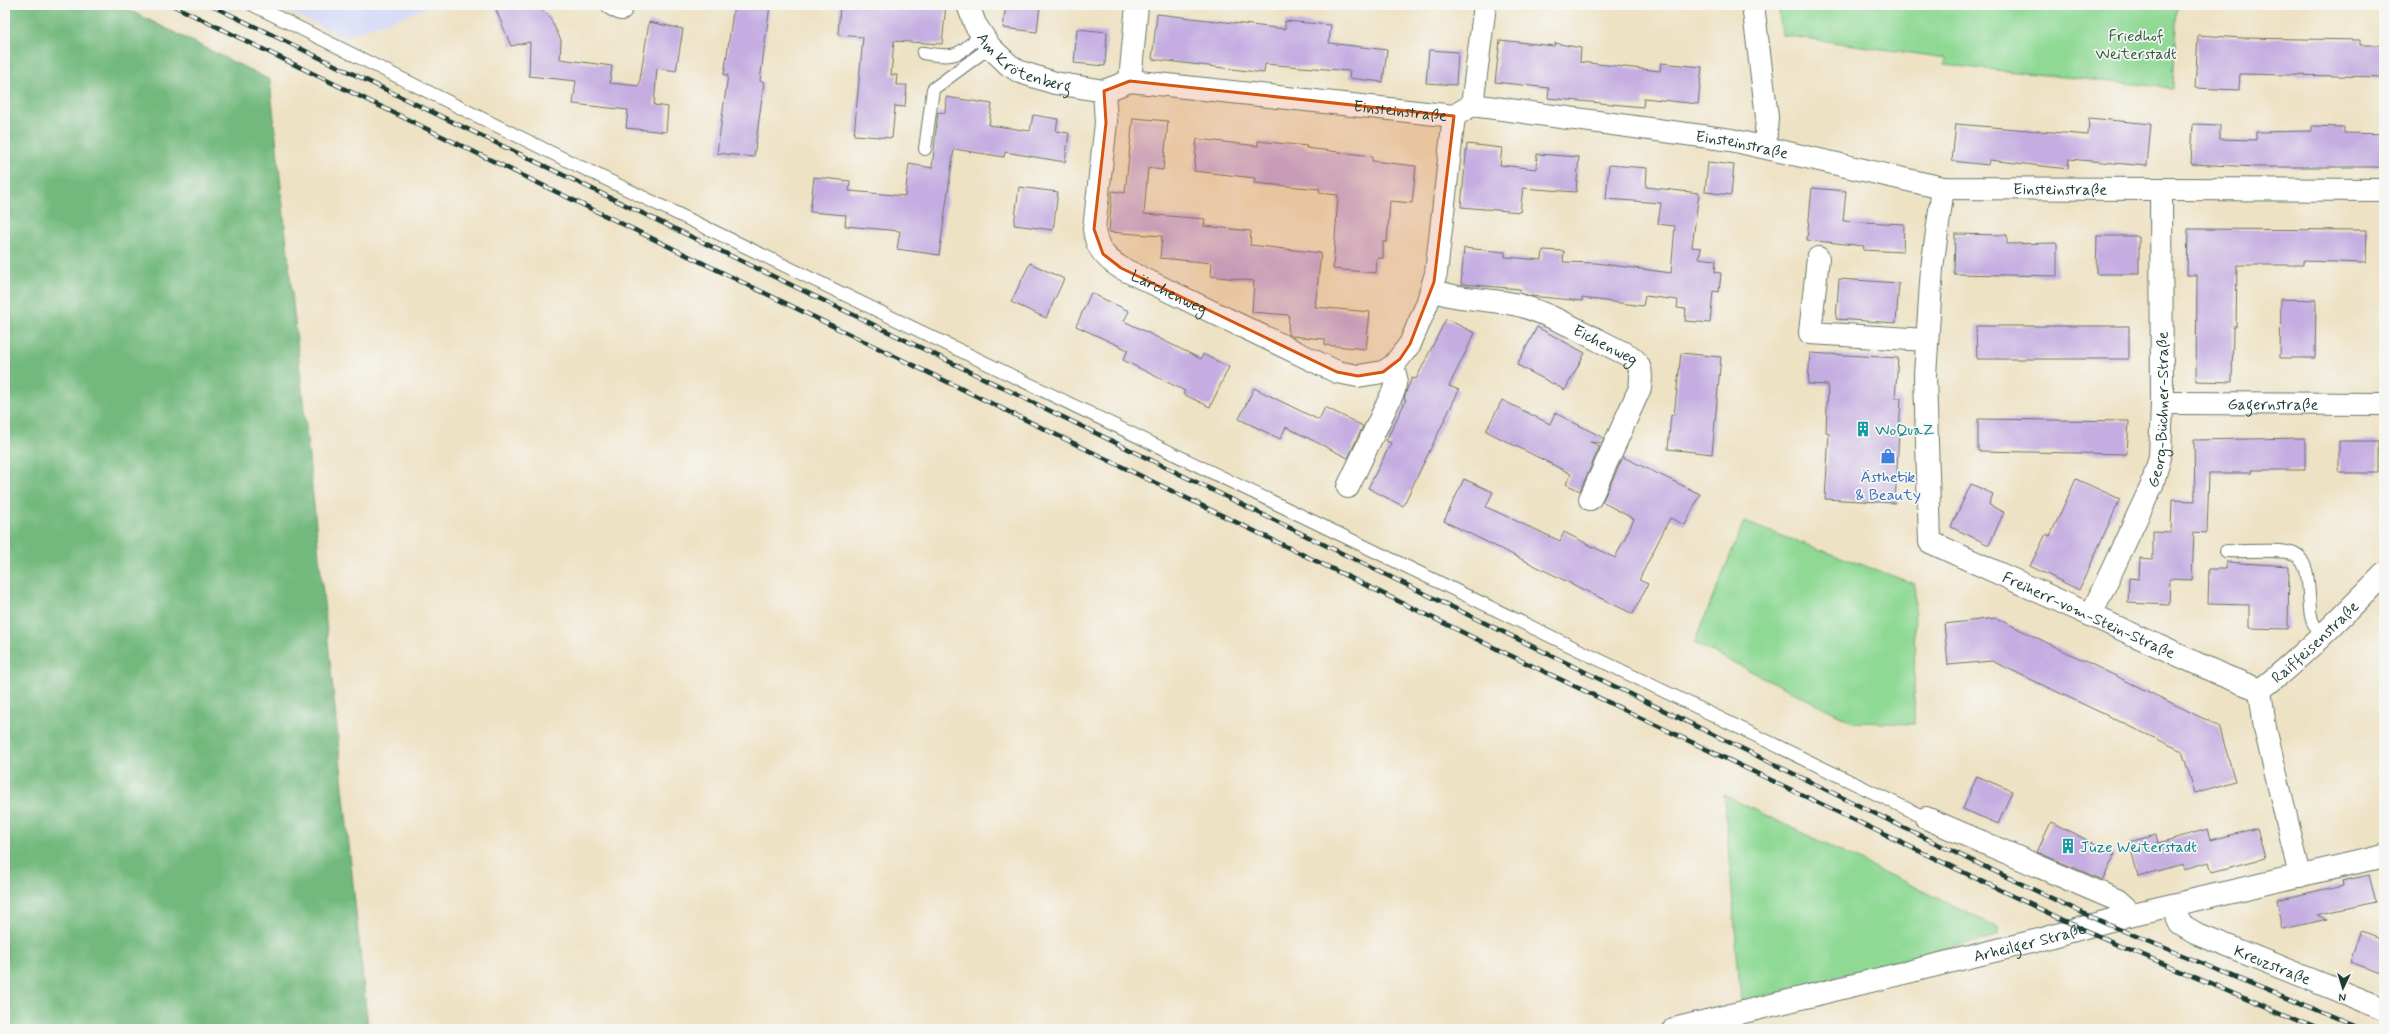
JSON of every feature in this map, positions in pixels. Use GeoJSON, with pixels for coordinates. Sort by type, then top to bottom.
{"type":"FeatureCollection","features":[{"type":"Feature","properties":{"kind":"street","name":"Am Krötenberg"},"geometry":{"type":"LineString","coordinates":[[968,5],[986,41],[1009,65],[1020,72],[1055,83],[1104,91]]}},
{"type":"Feature","properties":{"kind":"street"},"geometry":{"type":"LineString","coordinates":[[1130,81],[1137,5]]}},
{"type":"Feature","properties":{"kind":"street"},"geometry":{"type":"LineString","coordinates":[[1472,105],[1485,5]]}},
{"type":"Feature","properties":{"kind":"street"},"geometry":{"type":"LineString","coordinates":[[1753,5],[1767,117],[1765,146]]}},
{"type":"Feature","properties":{"kind":"street","name":"Einsteinstraße"},"geometry":{"type":"LineString","coordinates":[[1104,91],[1130,81],[1454,116],[1472,105],[1712,136],[1765,146],[1943,188],[2384,190]]}},
{"type":"Feature","properties":{"kind":"street","name":"Lärchenweg"},"geometry":{"type":"LineString","coordinates":[[1104,91],[1106,123],[1094,230],[1098,247],[1110,261],[1337,372],[1349,375],[1375,375],[1393,366],[1410,344],[1432,290],[1438,262],[1454,116]]}},
{"type":"Feature","properties":{"kind":"street","name":"Freiherr-vom-Stein-Straße"},"geometry":{"type":"LineString","coordinates":[[1943,188],[1934,254],[1925,375],[1930,542],[2260,690]]}},
{"type":"Feature","properties":{"kind":"street","name":"Georg-Büchner-Straße"},"geometry":{"type":"LineString","coordinates":[[2091,615],[2155,476],[2160,457],[2162,403],[2162,190]]}},
{"type":"Feature","properties":{"kind":"street"},"geometry":{"type":"LineString","coordinates":[[1818,258],[1810,333],[1927,340]]}},
{"type":"Feature","properties":{"kind":"street","name":"Eichenweg"},"geometry":{"type":"LineString","coordinates":[[1432,290],[1453,296],[1506,303],[1533,310],[1630,356],[1638,364],[1641,371],[1640,388],[1590,499]]}},
{"type":"Feature","properties":{"kind":"street"},"geometry":{"type":"LineString","coordinates":[[1348,487],[1394,390],[1396,378],[1393,366]]}},
{"type":"Feature","properties":{"kind":"street","name":"Gagernstraße"},"geometry":{"type":"LineString","coordinates":[[2162,403],[2384,404]]}},
{"type":"Feature","properties":{"kind":"street","name":"Raiffeisenstraße"},"geometry":{"type":"LineString","coordinates":[[2260,690],[2284,672],[2384,574]]}},
{"type":"Feature","properties":{"kind":"street"},"geometry":{"type":"LineString","coordinates":[[2260,690],[2265,728],[2300,876]]}},
{"type":"Feature","properties":{"kind":"street"},"geometry":{"type":"LineString","coordinates":[[1926,818],[2117,900],[2125,907],[2128,915]]}},
{"type":"Feature","properties":{"kind":"street","name":"Arheilger Straße"},"geometry":{"type":"LineString","coordinates":[[1674,1029],[2039,940],[2128,915],[2172,907],[2384,856]]}},
{"type":"Feature","properties":{"kind":"street","name":"Kreuzstraße"},"geometry":{"type":"LineString","coordinates":[[2172,907],[2180,924],[2195,933],[2384,1009]]}},
{"type":"Feature","properties":{"kind":"lane"},"geometry":{"type":"LineString","coordinates":[[252,5],[556,155],[1926,818]]}},
{"type":"Feature","properties":{"kind":"lane"},"geometry":{"type":"LineString","coordinates":[[923,53],[952,57],[963,50],[986,41]]}},
{"type":"Feature","properties":{"kind":"lane"},"geometry":{"type":"LineString","coordinates":[[925,149],[933,89],[986,41]]}},
{"type":"Feature","properties":{"kind":"lane"},"geometry":{"type":"LineString","coordinates":[[2226,551],[2284,552],[2294,553],[2300,558],[2307,570],[2311,618],[2323,635]]}},
{"type":"Feature","properties":{"kind":"highlighted area"},"geometry":{"type":"Polygon","coordinates":[[[1130,81],[1454,116],[1434,282],[1410,344],[1400,359],[1383,372],[1358,376],[1337,372],[1121,268],[1103,254],[1094,229],[1106,123],[1104,91],[1130,81]]]}},
{"type":"Feature","properties":{"kind":"shaded area"},"geometry":{"type":"Polygon","coordinates":[[[275,5],[435,5],[344,37],[275,5]]]}},
{"type":"Feature","properties":{"kind":"green space"},"geometry":{"type":"Polygon","coordinates":[[[5,5],[119,5],[270,80],[368,1029],[5,1029],[5,5]]]}},
{"type":"Feature","properties":{"kind":"green space","name":"Friedhof Weiterstadt"},"geometry":{"type":"Polygon","coordinates":[[[1778,5],[2177,5],[2173,88],[1945,65],[1946,58],[1782,35],[1778,5]]]}},
{"type":"Feature","properties":{"kind":"green space"},"geometry":{"type":"Polygon","coordinates":[[[1744,522],[1915,584],[1914,724],[1853,722],[1694,643],[1744,522]]]}},
{"type":"Feature","properties":{"kind":"green space"},"geometry":{"type":"Polygon","coordinates":[[[1724,795],[1999,928],[1997,936],[1741,1002],[1724,795]]]}},
{"type":"Feature","properties":{"kind":"building"},"geometry":{"type":"Polygon","coordinates":[[[494,5],[539,6],[549,16],[561,40],[560,59],[612,66],[610,83],[639,86],[649,22],[683,29],[676,71],[657,68],[654,105],[668,107],[666,132],[626,128],[628,110],[573,104],[576,81],[529,76],[530,42],[511,46],[494,5]]]}},
{"type":"Feature","properties":{"kind":"building"},"geometry":{"type":"Polygon","coordinates":[[[734,5],[770,5],[760,81],[764,82],[754,157],[717,153],[728,75],[724,75],[734,5]]]}},
{"type":"Feature","properties":{"kind":"building"},"geometry":{"type":"Polygon","coordinates":[[[840,5],[946,5],[942,44],[894,41],[891,75],[897,75],[896,85],[907,85],[905,107],[895,106],[892,138],[854,135],[863,37],[838,35],[840,5]]]}},
{"type":"Feature","properties":{"kind":"building"},"geometry":{"type":"Polygon","coordinates":[[[1006,5],[1040,5],[1037,32],[1003,28],[1006,5]]]}},
{"type":"Feature","properties":{"kind":"building"},"geometry":{"type":"Polygon","coordinates":[[[1157,14],[1285,29],[1285,21],[1331,25],[1329,43],[1387,50],[1383,82],[1349,78],[1350,71],[1265,64],[1264,73],[1152,59],[1157,14]]]}},
{"type":"Feature","properties":{"kind":"building"},"geometry":{"type":"Polygon","coordinates":[[[1077,29],[1107,32],[1105,66],[1074,63],[1077,29]]]}},
{"type":"Feature","properties":{"kind":"building"},"geometry":{"type":"Polygon","coordinates":[[[2198,35],[2242,38],[2360,40],[2360,45],[2384,45],[2384,77],[2240,74],[2239,90],[2195,88],[2198,35]]]}},
{"type":"Feature","properties":{"kind":"building"},"geometry":{"type":"Polygon","coordinates":[[[1500,40],[1554,46],[1555,43],[1581,48],[1580,62],[1660,71],[1661,63],[1702,67],[1698,104],[1644,98],[1643,107],[1548,98],[1549,88],[1495,82],[1500,40]]]}},
{"type":"Feature","properties":{"kind":"building"},"geometry":{"type":"Polygon","coordinates":[[[1429,50],[1458,52],[1456,85],[1426,83],[1429,50]]]}},
{"type":"Feature","properties":{"kind":"building"},"geometry":{"type":"Polygon","coordinates":[[[946,97],[992,104],[989,125],[1030,131],[1033,115],[1058,119],[1056,131],[1069,133],[1065,162],[1005,152],[1004,157],[954,149],[939,255],[897,249],[900,231],[845,226],[846,215],[810,212],[814,177],[850,181],[849,191],[905,196],[909,164],[932,168],[938,112],[945,113],[946,97]]]}},
{"type":"Feature","properties":{"kind":"building"},"geometry":{"type":"Polygon","coordinates":[[[1133,118],[1168,121],[1163,170],[1148,168],[1144,214],[1205,219],[1204,226],[1251,231],[1250,245],[1321,253],[1315,307],[1370,312],[1366,349],[1325,345],[1325,339],[1291,336],[1288,334],[1289,315],[1252,312],[1254,281],[1211,276],[1212,263],[1160,258],[1162,236],[1109,232],[1112,191],[1125,193],[1133,118]]]}},
{"type":"Feature","properties":{"kind":"building"},"geometry":{"type":"Polygon","coordinates":[[[2089,118],[2151,124],[2147,166],[2069,159],[2068,169],[1989,160],[1988,165],[1952,161],[1956,124],[2088,135],[2089,118]]]}},
{"type":"Feature","properties":{"kind":"building"},"geometry":{"type":"Polygon","coordinates":[[[2193,124],[2220,125],[2220,139],[2256,140],[2256,132],[2312,131],[2312,126],[2344,127],[2344,133],[2384,134],[2384,167],[2258,167],[2191,164],[2193,124]]]}},
{"type":"Feature","properties":{"kind":"building"},"geometry":{"type":"Polygon","coordinates":[[[1197,139],[1258,146],[1258,141],[1307,146],[1306,148],[1372,156],[1372,161],[1416,166],[1412,203],[1390,201],[1387,242],[1383,242],[1383,258],[1377,258],[1376,273],[1333,269],[1338,195],[1319,193],[1320,189],[1254,183],[1255,178],[1194,171],[1197,139]]]}},
{"type":"Feature","properties":{"kind":"building"},"geometry":{"type":"Polygon","coordinates":[[[1467,144],[1502,148],[1500,165],[1536,169],[1537,154],[1579,157],[1576,192],[1523,188],[1520,212],[1461,207],[1467,144]]]}},
{"type":"Feature","properties":{"kind":"building"},"geometry":{"type":"Polygon","coordinates":[[[1708,162],[1734,165],[1731,195],[1705,192],[1708,162]]]}},
{"type":"Feature","properties":{"kind":"building"},"geometry":{"type":"Polygon","coordinates":[[[1609,165],[1647,168],[1646,187],[1699,193],[1692,247],[1701,248],[1699,258],[1716,260],[1715,272],[1721,273],[1719,292],[1713,291],[1710,323],[1685,321],[1686,309],[1677,308],[1678,300],[1645,296],[1643,306],[1582,298],[1582,301],[1530,296],[1520,293],[1520,289],[1461,284],[1464,248],[1505,252],[1505,257],[1542,260],[1543,250],[1564,251],[1563,262],[1596,263],[1671,273],[1675,226],[1658,224],[1661,203],[1606,199],[1609,165]]]}},
{"type":"Feature","properties":{"kind":"building"},"geometry":{"type":"Polygon","coordinates":[[[1019,187],[1058,192],[1053,230],[1014,225],[1019,187]]]}},
{"type":"Feature","properties":{"kind":"building"},"geometry":{"type":"Polygon","coordinates":[[[1812,188],[1846,191],[1843,221],[1904,224],[1903,252],[1863,250],[1864,246],[1807,240],[1812,188]]]}},
{"type":"Feature","properties":{"kind":"building"},"geometry":{"type":"Polygon","coordinates":[[[2188,229],[2367,230],[2366,263],[2303,261],[2303,265],[2237,265],[2236,327],[2233,327],[2232,382],[2196,381],[2197,275],[2187,275],[2188,229]]]}},
{"type":"Feature","properties":{"kind":"building"},"geometry":{"type":"Polygon","coordinates":[[[1955,234],[2007,235],[2007,244],[2057,243],[2057,276],[1954,274],[1955,234]]]}},
{"type":"Feature","properties":{"kind":"building"},"geometry":{"type":"Polygon","coordinates":[[[2097,236],[2139,236],[2139,274],[2096,274],[2097,236]]]}},
{"type":"Feature","properties":{"kind":"building"},"geometry":{"type":"Polygon","coordinates":[[[1030,263],[1064,279],[1046,318],[1011,302],[1030,263]]]}},
{"type":"Feature","properties":{"kind":"building"},"geometry":{"type":"Polygon","coordinates":[[[1839,279],[1899,283],[1896,323],[1836,319],[1839,279]]]}},
{"type":"Feature","properties":{"kind":"building"},"geometry":{"type":"Polygon","coordinates":[[[1091,293],[1129,311],[1124,321],[1201,359],[1203,354],[1229,367],[1210,407],[1183,394],[1185,391],[1123,360],[1128,350],[1076,326],[1091,293]]]}},
{"type":"Feature","properties":{"kind":"building"},"geometry":{"type":"Polygon","coordinates":[[[2281,299],[2316,300],[2315,358],[2280,358],[2281,299]]]}},
{"type":"Feature","properties":{"kind":"building"},"geometry":{"type":"Polygon","coordinates":[[[1446,319],[1475,333],[1449,386],[1459,390],[1403,506],[1368,488],[1391,443],[1386,441],[1406,400],[1404,399],[1412,378],[1416,379],[1446,319]]]}},
{"type":"Feature","properties":{"kind":"building"},"geometry":{"type":"Polygon","coordinates":[[[1976,326],[2129,326],[2129,359],[1977,359],[1976,326]]]}},
{"type":"Feature","properties":{"kind":"building"},"geometry":{"type":"Polygon","coordinates":[[[1537,327],[1585,353],[1565,390],[1517,365],[1537,327]]]}},
{"type":"Feature","properties":{"kind":"building"},"geometry":{"type":"Polygon","coordinates":[[[1681,353],[1721,357],[1712,454],[1668,449],[1671,415],[1674,415],[1681,353]]]}},
{"type":"Feature","properties":{"kind":"building","name":"WoQuaZ"},"geometry":{"type":"Polygon","coordinates":[[[1810,353],[1898,358],[1895,398],[1901,398],[1895,503],[1825,499],[1829,433],[1826,432],[1828,385],[1808,384],[1810,353]]]}},
{"type":"Feature","properties":{"kind":"building"},"geometry":{"type":"Polygon","coordinates":[[[1254,388],[1319,420],[1325,407],[1363,426],[1348,458],[1286,427],[1280,439],[1239,419],[1254,388]]]}},
{"type":"Feature","properties":{"kind":"building"},"geometry":{"type":"Polygon","coordinates":[[[1502,400],[1550,424],[1555,413],[1604,438],[1602,443],[1590,442],[1600,446],[1580,491],[1566,484],[1571,474],[1486,431],[1502,400]]]}},
{"type":"Feature","properties":{"kind":"building"},"geometry":{"type":"Polygon","coordinates":[[[1978,419],[2129,421],[2127,454],[1978,451],[1978,419]]]}},
{"type":"Feature","properties":{"kind":"building"},"geometry":{"type":"Polygon","coordinates":[[[2305,438],[2305,470],[2251,470],[2251,473],[2209,473],[2207,533],[2194,532],[2192,580],[2170,579],[2169,605],[2128,603],[2129,578],[2139,579],[2140,558],[2153,559],[2153,531],[2171,532],[2172,500],[2195,501],[2194,440],[2305,438]]]}},
{"type":"Feature","properties":{"kind":"building"},"geometry":{"type":"Polygon","coordinates":[[[2339,441],[2378,441],[2378,473],[2339,473],[2339,441]]]}},
{"type":"Feature","properties":{"kind":"building"},"geometry":{"type":"Polygon","coordinates":[[[1623,457],[1700,494],[1685,525],[1670,518],[1639,580],[1648,584],[1633,614],[1444,521],[1464,479],[1493,492],[1486,507],[1560,541],[1564,532],[1615,558],[1634,519],[1602,502],[1623,457]]]}},
{"type":"Feature","properties":{"kind":"building"},"geometry":{"type":"Polygon","coordinates":[[[2076,479],[2120,499],[2079,590],[2030,566],[2046,534],[2050,536],[2076,479]]]}},
{"type":"Feature","properties":{"kind":"building"},"geometry":{"type":"Polygon","coordinates":[[[1971,484],[1993,494],[1989,505],[2004,512],[1989,545],[1951,527],[1971,484]]]}},
{"type":"Feature","properties":{"kind":"building"},"geometry":{"type":"Polygon","coordinates":[[[2226,562],[2289,566],[2288,629],[2249,628],[2249,605],[2208,604],[2209,569],[2226,569],[2226,562]]]}},
{"type":"Feature","properties":{"kind":"building"},"geometry":{"type":"Polygon","coordinates":[[[1996,618],[2219,726],[2235,781],[2195,793],[2182,751],[1992,661],[1948,665],[1944,624],[1996,618]]]}},
{"type":"Feature","properties":{"kind":"building"},"geometry":{"type":"Polygon","coordinates":[[[1977,776],[2012,791],[1998,824],[1963,809],[1977,776]]]}},
{"type":"Feature","properties":{"kind":"building","name":"Juze Weiterstadt"},"geometry":{"type":"Polygon","coordinates":[[[2051,822],[2115,854],[2103,880],[2037,852],[2051,822]]]}},
{"type":"Feature","properties":{"kind":"building"},"geometry":{"type":"Polygon","coordinates":[[[2257,828],[2265,858],[2212,872],[2209,862],[2184,869],[2183,864],[2138,876],[2129,842],[2156,835],[2158,843],[2208,829],[2211,840],[2257,828]]]}},
{"type":"Feature","properties":{"kind":"building"},"geometry":{"type":"Polygon","coordinates":[[[2369,875],[2376,902],[2316,915],[2328,919],[2283,929],[2277,900],[2343,885],[2342,881],[2369,875]]]}},
{"type":"Feature","properties":{"kind":"building"},"geometry":{"type":"Polygon","coordinates":[[[2361,931],[2384,940],[2384,974],[2350,962],[2361,931]]]}},
{"type":"Feature","properties":{"kind":"railway"},"geometry":{"type":"LineString","coordinates":[[172,5],[1499,650],[2080,928],[2316,1029]]}},
{"type":"Feature","properties":{"kind":"railway"},"geometry":{"type":"LineString","coordinates":[[210,5],[862,319],[1956,853],[2102,922],[2361,1029]]}},
{"type":"Feature","properties":{"kind":"place","name":"WoQuaZ"},"geometry":{"type":"Point","coordinates":[1863,429]}},
{"type":"Feature","properties":{"kind":"place","name":"Ästhetik & Beauty"},"geometry":{"type":"Point","coordinates":[1888,456]}},
{"type":"Feature","properties":{"kind":"place","name":"Juze Weiterstadt"},"geometry":{"type":"Point","coordinates":[2068,846]}}]}
